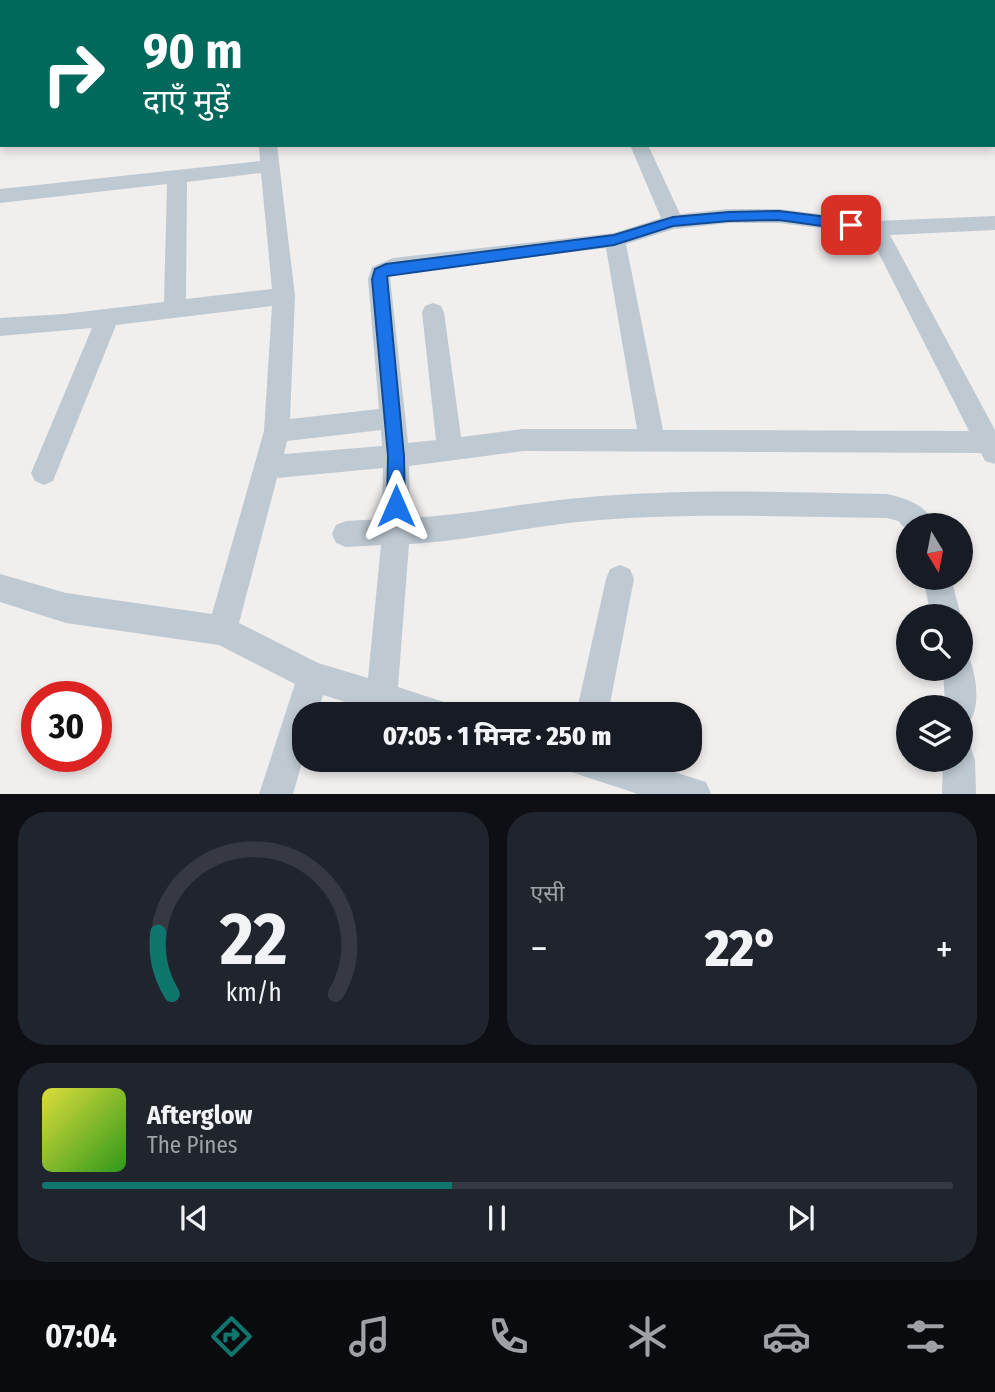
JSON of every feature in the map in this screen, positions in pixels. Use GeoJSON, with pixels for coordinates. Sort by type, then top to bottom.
{"type":"FeatureCollection","features":[{"type":"Feature","properties":{"kind":"street"},"geometry":{"type":"LineString","coordinates":[[640,147],[673,222]]}},
{"type":"Feature","properties":{"kind":"street"},"geometry":{"type":"LineString","coordinates":[[0,197],[177,177],[268,156],[284,296],[276,432],[222,630]]}},
{"type":"Feature","properties":{"kind":"street"},"geometry":{"type":"LineString","coordinates":[[175,309],[177,177]]}},
{"type":"Feature","properties":{"kind":"street"},"geometry":{"type":"LineString","coordinates":[[382,697],[396,532],[396,456],[380,273],[393,266],[614,240],[673,222],[729,216],[779,216],[876,228],[995,223]]}},
{"type":"Feature","properties":{"kind":"street"},"geometry":{"type":"LineString","coordinates":[[268,467],[396,456],[523,440],[992,448],[876,228]]}},
{"type":"Feature","properties":{"kind":"street"},"geometry":{"type":"LineString","coordinates":[[614,240],[652,441]]}},
{"type":"Feature","properties":{"kind":"street"},"geometry":{"type":"LineString","coordinates":[[0,327],[284,296]]}},
{"type":"Feature","properties":{"kind":"street"},"geometry":{"type":"LineString","coordinates":[[433,312],[450,448]]}},
{"type":"Feature","properties":{"kind":"street"},"geometry":{"type":"LineString","coordinates":[[44,473],[108,317]]}},
{"type":"Feature","properties":{"kind":"street"},"geometry":{"type":"LineString","coordinates":[[276,432],[393,418]]}},
{"type":"Feature","properties":{"kind":"street"},"geometry":{"type":"LineString","coordinates":[[346,534],[446,529],[578,510],[731,504],[887,506],[908,513]]}},
{"type":"Feature","properties":{"kind":"street"},"geometry":{"type":"LineString","coordinates":[[594,702],[620,579]]}},
{"type":"Feature","properties":{"kind":"street"},"geometry":{"type":"LineString","coordinates":[[0,588],[66,608],[222,630],[313,677],[398,702]]}},
{"type":"Feature","properties":{"kind":"street"},"geometry":{"type":"LineString","coordinates":[[276,793],[313,677]]}},
{"type":"Feature","properties":{"kind":"street"},"geometry":{"type":"LineString","coordinates":[[959,772],[959,793]]}},
{"type":"Feature","properties":{"kind":"street"},"geometry":{"type":"LineString","coordinates":[[604,774],[694,793]]}},
{"type":"Feature","properties":{"kind":"route"},"geometry":{"type":"LineString","coordinates":[[396,506],[396,456],[379,279],[380,273],[386,269],[614,240],[673,222],[729,216],[779,216],[851,225]]}}]}
